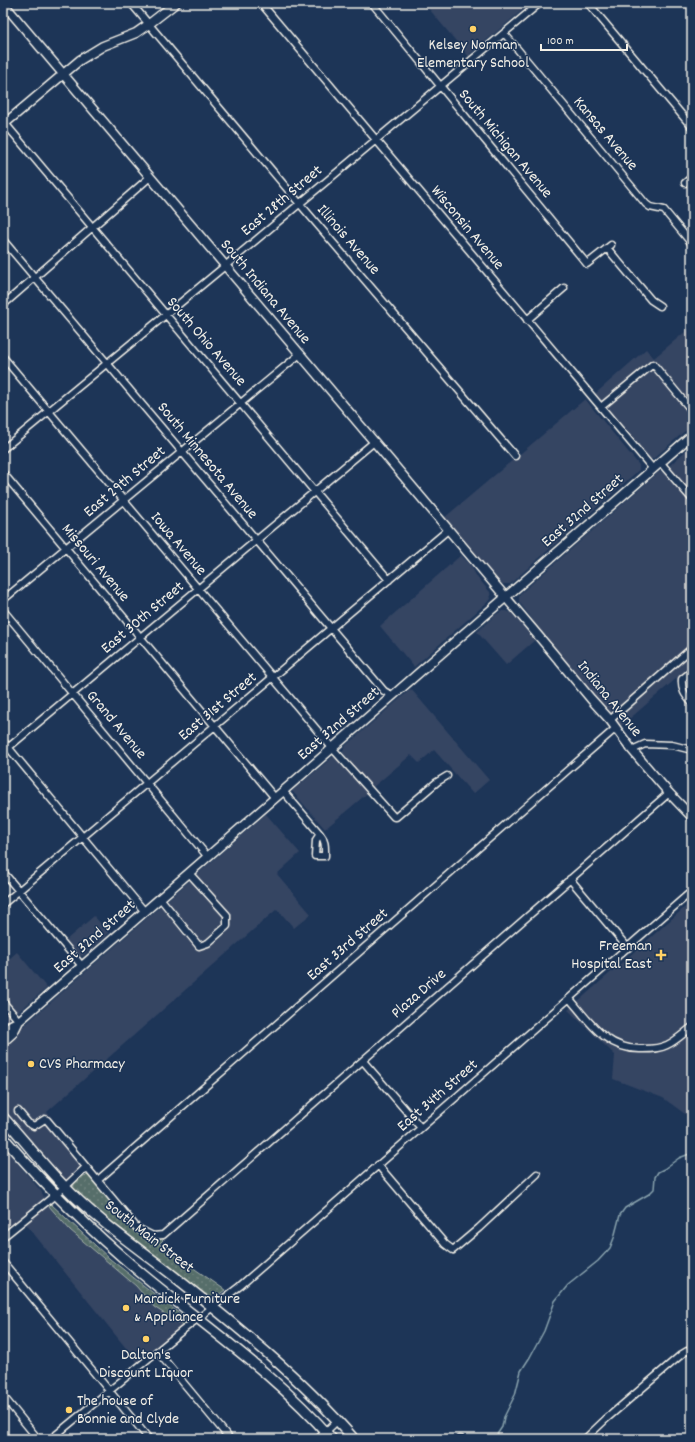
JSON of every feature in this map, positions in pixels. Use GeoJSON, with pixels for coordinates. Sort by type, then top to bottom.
{"type":"FeatureCollection","features":[{"type":"Feature","properties":{"kind":"main road","name":"South Main Street"},"geometry":{"type":"LineString","coordinates":[[3,1117],[65,1187],[95,1214],[212,1306],[277,1361],[338,1420],[354,1439]]}},
{"type":"Feature","properties":{"kind":"main road","name":"South Main Street"},"geometry":{"type":"LineString","coordinates":[[3,1137],[55,1195],[101,1239],[270,1377],[326,1431],[332,1439]]}},
{"type":"Feature","properties":{"kind":"street","name":"South Indiana Avenue"},"geometry":{"type":"LineString","coordinates":[[3,3],[506,597]]}},
{"type":"Feature","properties":{"kind":"street","name":"Illinois Avenue"},"geometry":{"type":"LineString","coordinates":[[131,3],[515,456]]}},
{"type":"Feature","properties":{"kind":"street"},"geometry":{"type":"LineString","coordinates":[[4,123],[80,60],[102,46],[130,36],[149,24],[176,3]]}},
{"type":"Feature","properties":{"kind":"street","name":"Wisconsin Avenue"},"geometry":{"type":"LineString","coordinates":[[262,3],[653,469]]}},
{"type":"Feature","properties":{"kind":"street","name":"South Michigan Avenue"},"geometry":{"type":"LineString","coordinates":[[372,3],[587,264],[609,246],[651,300],[660,306]]}},
{"type":"Feature","properties":{"kind":"street","name":"East 28th Street"},"geometry":{"type":"LineString","coordinates":[[3,449],[300,204],[540,3]]}},
{"type":"Feature","properties":{"kind":"street"},"geometry":{"type":"LineString","coordinates":[[588,3],[692,127]]}},
{"type":"Feature","properties":{"kind":"street","name":"Kansas Avenue"},"geometry":{"type":"LineString","coordinates":[[504,33],[646,204],[650,207],[664,210],[692,244]]}},
{"type":"Feature","properties":{"kind":"street","name":"South Ohio Avenue"},"geometry":{"type":"LineString","coordinates":[[4,123],[390,580]]}},
{"type":"Feature","properties":{"kind":"street"},"geometry":{"type":"LineString","coordinates":[[685,183],[692,177]]}},
{"type":"Feature","properties":{"kind":"street"},"geometry":{"type":"LineString","coordinates":[[3,305],[150,178]]}},
{"type":"Feature","properties":{"kind":"street","name":"South Minnesota Avenue"},"geometry":{"type":"LineString","coordinates":[[3,240],[384,691],[393,696]]}},
{"type":"Feature","properties":{"kind":"street"},"geometry":{"type":"LineString","coordinates":[[527,320],[564,288]]}},
{"type":"Feature","properties":{"kind":"street","name":"East 29th Street"},"geometry":{"type":"LineString","coordinates":[[3,600],[300,354]]}},
{"type":"Feature","properties":{"kind":"street","name":"Iowa Avenue"},"geometry":{"type":"LineString","coordinates":[[3,357],[333,749],[394,817],[396,817],[437,782],[447,776]]}},
{"type":"Feature","properties":{"kind":"street"},"geometry":{"type":"LineString","coordinates":[[600,407],[653,364],[692,411]]}},
{"type":"Feature","properties":{"kind":"street","name":"East 32nd Street"},"geometry":{"type":"LineString","coordinates":[[3,1032],[11,1025],[19,1021],[145,912],[692,435]]}},
{"type":"Feature","properties":{"kind":"street","name":"East 30th Street"},"geometry":{"type":"LineString","coordinates":[[6,750],[374,442]]}},
{"type":"Feature","properties":{"kind":"street"},"geometry":{"type":"LineString","coordinates":[[660,462],[692,499]]}},
{"type":"Feature","properties":{"kind":"street","name":"Missouri Avenue"},"geometry":{"type":"LineString","coordinates":[[3,474],[276,798]]}},
{"type":"Feature","properties":{"kind":"street","name":"East 31st Street"},"geometry":{"type":"LineString","coordinates":[[3,904],[448,530]]}},
{"type":"Feature","properties":{"kind":"street","name":"Indiana Avenue"},"geometry":{"type":"LineString","coordinates":[[506,597],[610,720],[632,750],[692,817]]}},
{"type":"Feature","properties":{"kind":"street","name":"Grand Avenue"},"geometry":{"type":"LineString","coordinates":[[3,610],[208,857]]}},
{"type":"Feature","properties":{"kind":"street"},"geometry":{"type":"LineString","coordinates":[[610,720],[692,648]]}},
{"type":"Feature","properties":{"kind":"street"},"geometry":{"type":"LineString","coordinates":[[692,671],[682,680],[681,687],[684,694],[692,703]]}},
{"type":"Feature","properties":{"kind":"street","name":"East 33rd Street"},"geometry":{"type":"LineString","coordinates":[[98,1180],[616,728]]}},
{"type":"Feature","properties":{"kind":"street"},"geometry":{"type":"LineString","coordinates":[[3,741],[6,750],[83,837],[145,912]]}},
{"type":"Feature","properties":{"kind":"street"},"geometry":{"type":"LineString","coordinates":[[632,750],[645,744],[682,746],[692,750]]}},
{"type":"Feature","properties":{"kind":"street"},"geometry":{"type":"LineString","coordinates":[[283,791],[320,834]]}},
{"type":"Feature","properties":{"kind":"street","name":"Plaza Drive"},"geometry":{"type":"LineString","coordinates":[[18,1111],[28,1123],[34,1126],[44,1119],[48,1120],[137,1228],[153,1236],[163,1235],[669,793]]}},
{"type":"Feature","properties":{"kind":"street"},"geometry":{"type":"LineString","coordinates":[[3,872],[82,966]]}},
{"type":"Feature","properties":{"kind":"street"},"geometry":{"type":"LineString","coordinates":[[160,898],[199,946],[208,943],[227,926],[226,916],[189,873]]}},
{"type":"Feature","properties":{"kind":"street"},"geometry":{"type":"LineString","coordinates":[[570,879],[628,948]]}},
{"type":"Feature","properties":{"kind":"street","name":"East 34th Street"},"geometry":{"type":"LineString","coordinates":[[51,1439],[212,1306],[240,1286],[692,891]]}},
{"type":"Feature","properties":{"kind":"street"},"geometry":{"type":"LineString","coordinates":[[570,999],[600,1033],[616,1045],[635,1050],[656,1049],[668,1045],[692,1027]]}},
{"type":"Feature","properties":{"kind":"street"},"geometry":{"type":"LineString","coordinates":[[3,1002],[19,1021],[13,1033],[3,1042]]}},
{"type":"Feature","properties":{"kind":"street"},"geometry":{"type":"LineString","coordinates":[[363,1061],[421,1128]]}},
{"type":"Feature","properties":{"kind":"street"},"geometry":{"type":"LineString","coordinates":[[378,1165],[446,1246],[455,1250],[537,1174]]}},
{"type":"Feature","properties":{"kind":"street"},"geometry":{"type":"LineString","coordinates":[[3,1237],[65,1187],[86,1167]]}},
{"type":"Feature","properties":{"kind":"street"},"geometry":{"type":"LineString","coordinates":[[3,1262],[149,1439]]}},
{"type":"Feature","properties":{"kind":"street"},"geometry":{"type":"LineString","coordinates":[[157,1351],[230,1439]]}},
{"type":"Feature","properties":{"kind":"street"},"geometry":{"type":"LineString","coordinates":[[585,1439],[675,1360],[687,1351],[692,1351]]}},
{"type":"Feature","properties":{"kind":"street"},"geometry":{"type":"LineString","coordinates":[[3,1396],[38,1439]]}},
{"type":"Feature","properties":{"kind":"street"},"geometry":{"type":"LineString","coordinates":[[318,1439],[338,1420]]}},
{"type":"Feature","properties":{"kind":"shaded area","name":"Kelsey Norman Elementary School"},"geometry":{"type":"Polygon","coordinates":[[[424,3],[531,3],[470,54],[470,58],[424,3]]]}},
{"type":"Feature","properties":{"kind":"shaded area"},"geometry":{"type":"Polygon","coordinates":[[[692,326],[692,425],[653,459],[649,459],[595,394],[646,349],[654,358],[692,326]]]}},
{"type":"Feature","properties":{"kind":"shaded area"},"geometry":{"type":"Polygon","coordinates":[[[585,399],[639,465],[639,470],[510,584],[502,584],[444,518],[585,399]]]}},
{"type":"Feature","properties":{"kind":"shaded area"},"geometry":{"type":"Polygon","coordinates":[[[692,445],[692,493],[671,469],[670,465],[692,445]]]}},
{"type":"Feature","properties":{"kind":"shaded area"},"geometry":{"type":"Polygon","coordinates":[[[659,472],[665,473],[692,505],[692,665],[620,727],[540,632],[519,602],[519,597],[521,593],[659,472]]]}},
{"type":"Feature","properties":{"kind":"shaded area"},"geometry":{"type":"Polygon","coordinates":[[[461,555],[490,592],[491,599],[414,667],[380,626],[461,555]]]}},
{"type":"Feature","properties":{"kind":"shaded area"},"geometry":{"type":"Polygon","coordinates":[[[502,611],[512,613],[535,640],[506,665],[477,632],[495,615],[502,611]]]}},
{"type":"Feature","properties":{"kind":"shaded area"},"geometry":{"type":"Polygon","coordinates":[[[411,689],[489,780],[473,794],[434,750],[419,763],[411,755],[372,788],[343,753],[345,746],[411,689]]]}},
{"type":"Feature","properties":{"kind":"shaded area"},"geometry":{"type":"Polygon","coordinates":[[[335,755],[369,792],[325,829],[292,791],[335,755]]]}},
{"type":"Feature","properties":{"kind":"shaded area"},"geometry":{"type":"Polygon","coordinates":[[[266,814],[300,853],[277,874],[311,914],[294,928],[277,909],[47,1112],[87,1162],[68,1180],[62,1181],[3,1113],[3,1044],[266,814]]]}},
{"type":"Feature","properties":{"kind":"shaded area","name":"Freeman Hospital East"},"geometry":{"type":"Polygon","coordinates":[[[692,901],[692,1119],[663,1098],[613,1079],[615,1055],[568,1010],[692,901]]]}},
{"type":"Feature","properties":{"kind":"shaded area"},"geometry":{"type":"Polygon","coordinates":[[[94,916],[109,933],[83,956],[79,956],[66,940],[94,916]]]}},
{"type":"Feature","properties":{"kind":"shaded area"},"geometry":{"type":"Polygon","coordinates":[[[17,952],[47,988],[18,1012],[3,996],[3,964],[17,952]]]}},
{"type":"Feature","properties":{"kind":"shaded area"},"geometry":{"type":"Polygon","coordinates":[[[3,1008],[9,1015],[10,1019],[3,1025],[3,1008]]]}},
{"type":"Feature","properties":{"kind":"shaded area"},"geometry":{"type":"Polygon","coordinates":[[[3,1146],[41,1191],[44,1197],[41,1202],[3,1235],[3,1146]]]}},
{"type":"Feature","properties":{"kind":"shaded area"},"geometry":{"type":"Polygon","coordinates":[[[48,1205],[70,1230],[136,1286],[154,1307],[183,1326],[138,1363],[25,1223],[48,1205]]]}},
{"type":"Feature","properties":{"kind":"green space"},"geometry":{"type":"Polygon","coordinates":[[[87,1175],[91,1177],[137,1231],[149,1238],[165,1238],[159,1244],[225,1290],[213,1299],[208,1300],[104,1219],[72,1190],[77,1180],[87,1175]]]}},
{"type":"Feature","properties":{"kind":"green space"},"geometry":{"type":"Polygon","coordinates":[[[51,1204],[110,1259],[185,1318],[185,1323],[183,1326],[154,1307],[136,1286],[70,1230],[48,1205],[51,1204]]]}},
{"type":"Feature","properties":{"kind":"waterway"},"geometry":{"type":"LineString","coordinates":[[494,1439],[502,1427],[504,1417],[515,1395],[521,1371],[544,1331],[555,1301],[568,1285],[598,1261],[610,1248],[620,1215],[625,1208],[649,1194],[654,1189],[655,1177],[658,1172],[679,1158],[692,1153]]}},
{"type":"Feature","properties":{"kind":"place","name":"Kelsey Norman Elementary School"},"geometry":{"type":"Point","coordinates":[473,29]}},
{"type":"Feature","properties":{"kind":"place","name":"Freeman Hospital East"},"geometry":{"type":"Point","coordinates":[661,955]}},
{"type":"Feature","properties":{"kind":"place","name":"CVS Pharmacy"},"geometry":{"type":"Point","coordinates":[31,1064]}},
{"type":"Feature","properties":{"kind":"place","name":"Mardick Furniture & Appliance"},"geometry":{"type":"Point","coordinates":[126,1308]}},
{"type":"Feature","properties":{"kind":"place","name":"Dalton's Discount LIquor"},"geometry":{"type":"Point","coordinates":[146,1339]}},
{"type":"Feature","properties":{"kind":"place","name":"The house of Bonnie and Clyde"},"geometry":{"type":"Point","coordinates":[69,1410]}}]}
